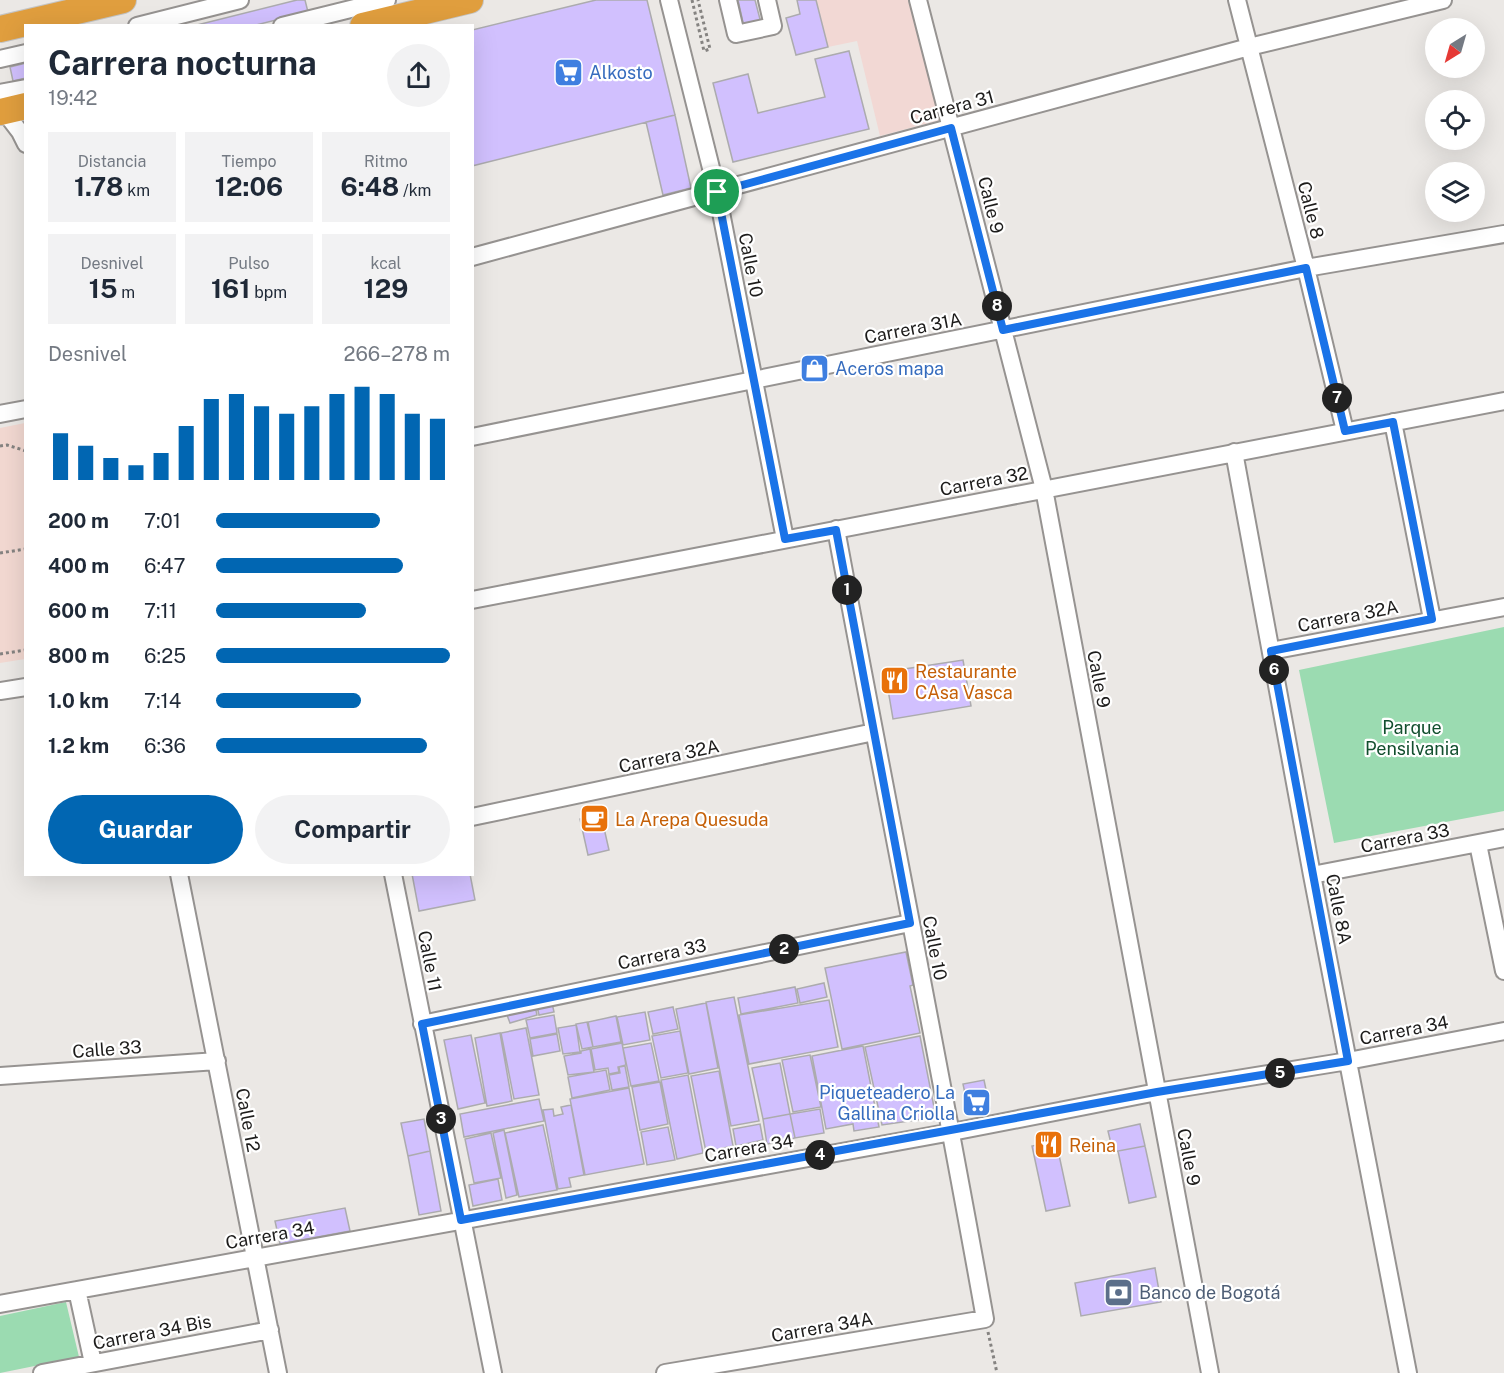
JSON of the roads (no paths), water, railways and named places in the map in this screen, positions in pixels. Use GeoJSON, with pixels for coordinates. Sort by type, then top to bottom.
{"type":"FeatureCollection","features":[{"type":"Feature","properties":{"kind":"highway"},"geometry":{"type":"LineString","coordinates":[[0,29],[123,0]]}},
{"type":"Feature","properties":{"kind":"highway"},"geometry":{"type":"LineString","coordinates":[[371,24],[470,0]]}},
{"type":"Feature","properties":{"kind":"street"},"geometry":{"type":"LineString","coordinates":[[145,24],[240,0]]}},
{"type":"Feature","properties":{"kind":"street"},"geometry":{"type":"LineString","coordinates":[[290,24],[387,0]]}},
{"type":"Feature","properties":{"kind":"street","name":"Calle 10"},"geometry":{"type":"LineString","coordinates":[[669,0],[717,192],[785,539]]}},
{"type":"Feature","properties":{"kind":"street"},"geometry":{"type":"LineString","coordinates":[[728,0],[736,34],[773,26],[767,0]]}},
{"type":"Feature","properties":{"kind":"street","name":"Calle 9"},"geometry":{"type":"LineString","coordinates":[[918,0],[1044,489],[1210,1373]]}},
{"type":"Feature","properties":{"kind":"street","name":"Calle 8"},"geometry":{"type":"LineString","coordinates":[[1237,0],[1345,431]]}},
{"type":"Feature","properties":{"kind":"street","name":"Carrera 31"},"geometry":{"type":"LineString","coordinates":[[474,256],[1250,47],[1443,0]]}},
{"type":"Feature","properties":{"kind":"street"},"geometry":{"type":"LineString","coordinates":[[0,59],[24,53]]}},
{"type":"Feature","properties":{"kind":"street"},"geometry":{"type":"LineString","coordinates":[[24,90],[7,105],[24,140]]}},
{"type":"Feature","properties":{"kind":"street","name":"Carrera 31A"},"geometry":{"type":"LineString","coordinates":[[474,437],[1306,268],[1504,234]]}},
{"type":"Feature","properties":{"kind":"street","name":"Carrera 32"},"geometry":{"type":"LineString","coordinates":[[474,600],[1504,400]]}},
{"type":"Feature","properties":{"kind":"street"},"geometry":{"type":"LineString","coordinates":[[0,414],[24,409]]}},
{"type":"Feature","properties":{"kind":"street"},"geometry":{"type":"LineString","coordinates":[[1393,422],[1432,619]]}},
{"type":"Feature","properties":{"kind":"street","name":"Calle 8A"},"geometry":{"type":"LineString","coordinates":[[1234,452],[1312,875],[1408,1373]]}},
{"type":"Feature","properties":{"kind":"street","name":"Calle 10"},"geometry":{"type":"LineString","coordinates":[[836,530],[952,1132],[985,1319]]}},
{"type":"Feature","properties":{"kind":"street","name":"Carrera 32A"},"geometry":{"type":"LineString","coordinates":[[1271,651],[1504,607]]}},
{"type":"Feature","properties":{"kind":"street"},"geometry":{"type":"LineString","coordinates":[[0,691],[24,687]]}},
{"type":"Feature","properties":{"kind":"street","name":"Carrera 32A"},"geometry":{"type":"LineString","coordinates":[[474,817],[874,732]]}},
{"type":"Feature","properties":{"kind":"street","name":"Carrera 33"},"geometry":{"type":"LineString","coordinates":[[1312,875],[1504,838]]}},
{"type":"Feature","properties":{"kind":"street"},"geometry":{"type":"LineString","coordinates":[[1478,844],[1504,971]]}},
{"type":"Feature","properties":{"kind":"street","name":"Calle 12"},"geometry":{"type":"LineString","coordinates":[[179,876],[278,1373]]}},
{"type":"Feature","properties":{"kind":"street","name":"Calle 11"},"geometry":{"type":"LineString","coordinates":[[393,876],[493,1373]]}},
{"type":"Feature","properties":{"kind":"street","name":"Carrera 33"},"geometry":{"type":"LineString","coordinates":[[422,1024],[910,923]]}},
{"type":"Feature","properties":{"kind":"street","name":"Carrera 34"},"geometry":{"type":"LineString","coordinates":[[0,1304],[952,1132],[1157,1092],[1348,1061],[1504,1030]]}},
{"type":"Feature","properties":{"kind":"street","name":"Calle 33"},"geometry":{"type":"LineString","coordinates":[[0,1076],[217,1061]]}},
{"type":"Feature","properties":{"kind":"street"},"geometry":{"type":"LineString","coordinates":[[77,1290],[93,1363]]}},
{"type":"Feature","properties":{"kind":"street","name":"Carrera 34A"},"geometry":{"type":"LineString","coordinates":[[665,1373],[985,1319]]}},
{"type":"Feature","properties":{"kind":"street","name":"Carrera 34 Bis"},"geometry":{"type":"LineString","coordinates":[[42,1373],[270,1330]]}},
{"type":"Feature","properties":{"kind":"place","name":"Alkosto"},"geometry":{"type":"Point","coordinates":[568,72]}},
{"type":"Feature","properties":{"kind":"place","name":"Aceros mapa"},"geometry":{"type":"Point","coordinates":[814,368]}},
{"type":"Feature","properties":{"kind":"place","name":"Restaurante CAsa Vasca"},"geometry":{"type":"Point","coordinates":[894,681]}},
{"type":"Feature","properties":{"kind":"place","name":"La Arepa Quesuda"},"geometry":{"type":"Point","coordinates":[594,819]}},
{"type":"Feature","properties":{"kind":"place","name":"Piqueteadero La Gallina Criolla"},"geometry":{"type":"Point","coordinates":[976,1102]}},
{"type":"Feature","properties":{"kind":"place","name":"Reina"},"geometry":{"type":"Point","coordinates":[1048,1145]}},
{"type":"Feature","properties":{"kind":"place","name":"Banco de Bogotá"},"geometry":{"type":"Point","coordinates":[1118,1292]}},
{"type":"Feature","properties":{"kind":"park label","name":"Parque Pensilvania"},"geometry":{"type":"Point","coordinates":[1412,737]}}]}
